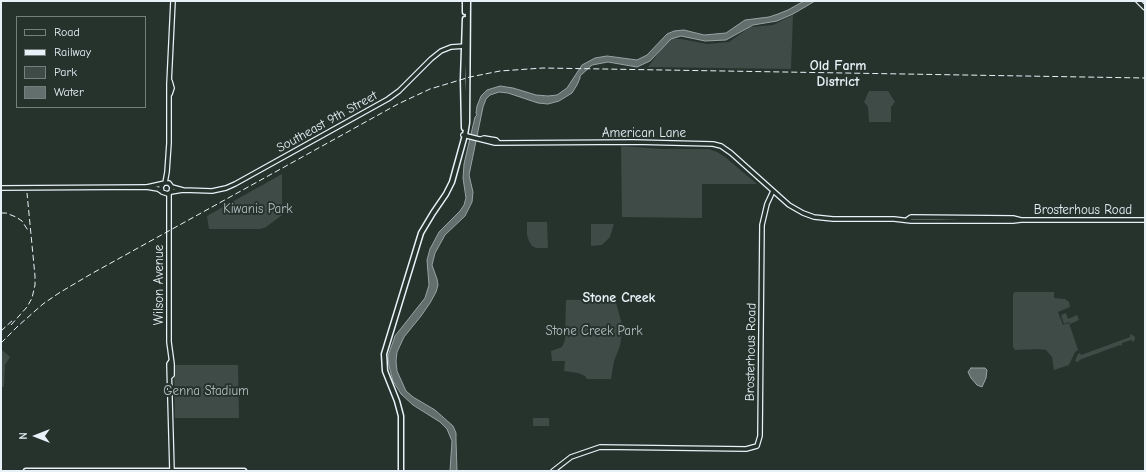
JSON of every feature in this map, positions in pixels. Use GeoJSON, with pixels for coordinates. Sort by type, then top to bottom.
{"type":"FeatureCollection","features":[{"type":"Feature","properties":{"kind":"main road"},"geometry":{"type":"LineString","coordinates":[[401,471],[401,416],[399,406],[384,366],[385,349],[421,233],[452,182],[466,136],[466,1]]}},
{"type":"Feature","properties":{"kind":"main road"},"geometry":{"type":"LineString","coordinates":[[26,471],[244,471]]}},
{"type":"Feature","properties":{"kind":"street"},"geometry":{"type":"LineString","coordinates":[[163,192],[161,187],[164,183],[167,172],[173,1]]}},
{"type":"Feature","properties":{"kind":"street"},"geometry":{"type":"LineString","coordinates":[[1140,2],[1145,8]]}},
{"type":"Feature","properties":{"kind":"street","name":"Southeast 9th Street"},"geometry":{"type":"LineString","coordinates":[[163,192],[170,193],[183,190],[212,191],[226,188],[240,182],[394,96],[440,51],[451,47],[466,46]]}},
{"type":"Feature","properties":{"kind":"street","name":"American Lane"},"geometry":{"type":"LineString","coordinates":[[466,136],[496,140],[498,142],[514,143],[634,142],[713,144],[721,146],[731,153],[773,192]]}},
{"type":"Feature","properties":{"kind":"street"},"geometry":{"type":"LineString","coordinates":[[167,172],[171,185]]}},
{"type":"Feature","properties":{"kind":"street"},"geometry":{"type":"LineString","coordinates":[[146,188],[164,183]]}},
{"type":"Feature","properties":{"kind":"street","name":"Southeast 9th Street"},"geometry":{"type":"LineString","coordinates":[[164,183],[183,190]]}},
{"type":"Feature","properties":{"kind":"street","name":"Wilson Avenue"},"geometry":{"type":"LineString","coordinates":[[171,185],[169,209],[169,342],[171,362],[169,364],[172,471]]}},
{"type":"Feature","properties":{"kind":"street"},"geometry":{"type":"LineString","coordinates":[[1,188],[146,188],[158,189],[163,192]]}},
{"type":"Feature","properties":{"kind":"street","name":"Wilson Avenue"},"geometry":{"type":"LineString","coordinates":[[163,192],[169,209]]}},
{"type":"Feature","properties":{"kind":"street","name":"Brosterhous Road"},"geometry":{"type":"LineString","coordinates":[[553,471],[571,457],[600,447],[746,449],[757,446],[760,436],[762,225],[767,204],[773,192],[796,209],[819,218],[908,219],[911,221],[1145,220]]}},
{"type":"Feature","properties":{"kind":"green space"},"geometry":{"type":"Polygon","coordinates":[[[793,15],[791,69],[648,67],[670,39],[681,39],[707,44],[729,42],[750,27],[773,25],[793,15]]]}},
{"type":"Feature","properties":{"kind":"green space"},"geometry":{"type":"Polygon","coordinates":[[[869,91],[888,91],[895,102],[891,107],[891,122],[869,122],[868,107],[864,102],[869,91]]]}},
{"type":"Feature","properties":{"kind":"green space"},"geometry":{"type":"Polygon","coordinates":[[[621,146],[662,149],[709,149],[725,157],[757,184],[702,184],[702,218],[622,217],[621,146]]]}},
{"type":"Feature","properties":{"kind":"green space","name":"Kiwanis Park"},"geometry":{"type":"Polygon","coordinates":[[[282,174],[282,215],[261,229],[209,229],[207,216],[282,174]]]}},
{"type":"Feature","properties":{"kind":"green space"},"geometry":{"type":"Polygon","coordinates":[[[527,222],[547,222],[548,248],[536,248],[532,246],[527,235],[527,222]]]}},
{"type":"Feature","properties":{"kind":"green space"},"geometry":{"type":"Polygon","coordinates":[[[591,224],[614,224],[610,237],[602,245],[591,246],[591,224]]]}},
{"type":"Feature","properties":{"kind":"green space"},"geometry":{"type":"Polygon","coordinates":[[[1015,292],[1054,292],[1054,298],[1065,299],[1069,302],[1070,307],[1058,312],[1063,325],[1069,323],[1078,350],[1075,352],[1069,365],[1054,370],[1052,357],[1046,350],[1015,350],[1013,347],[1013,294],[1015,292]]]}},
{"type":"Feature","properties":{"kind":"green space","name":"Stone Creek Park"},"geometry":{"type":"Polygon","coordinates":[[[615,299],[621,321],[622,332],[620,346],[614,361],[611,379],[587,379],[585,376],[578,373],[564,371],[565,361],[552,361],[551,351],[562,347],[565,340],[566,300],[615,299]]]}},
{"type":"Feature","properties":{"kind":"green space"},"geometry":{"type":"Polygon","coordinates":[[[1066,313],[1068,319],[1077,315],[1079,320],[1070,324],[1069,322],[1064,324],[1061,315],[1066,313]]]}},
{"type":"Feature","properties":{"kind":"green space"},"geometry":{"type":"Polygon","coordinates":[[[1131,334],[1135,337],[1133,342],[1131,340],[1122,343],[1122,346],[1120,345],[1079,360],[1079,362],[1075,361],[1080,353],[1081,355],[1130,337],[1131,334]]]}},
{"type":"Feature","properties":{"kind":"green space"},"geometry":{"type":"Polygon","coordinates":[[[2,350],[10,357],[5,365],[4,387],[1,387],[2,350]]]}},
{"type":"Feature","properties":{"kind":"green space","name":"Genna Stadium"},"geometry":{"type":"Polygon","coordinates":[[[174,365],[238,365],[239,418],[175,418],[174,365]]]}},
{"type":"Feature","properties":{"kind":"green space"},"geometry":{"type":"Polygon","coordinates":[[[533,418],[549,418],[549,426],[533,426],[533,418]]]}},
{"type":"Feature","properties":{"kind":"water"},"geometry":{"type":"Polygon","coordinates":[[[804,1],[815,1],[793,14],[777,21],[753,25],[726,40],[705,41],[681,36],[671,39],[650,61],[637,67],[608,62],[592,65],[580,76],[572,93],[559,101],[548,104],[538,103],[508,93],[499,92],[490,95],[486,99],[469,175],[473,192],[472,202],[465,216],[445,235],[435,253],[432,265],[438,285],[436,292],[421,316],[404,337],[397,352],[396,361],[397,371],[406,391],[435,410],[453,426],[456,433],[457,471],[450,471],[452,441],[447,429],[440,422],[413,405],[401,394],[393,381],[388,356],[395,336],[425,298],[429,285],[427,260],[430,249],[439,232],[464,205],[466,198],[463,178],[464,164],[475,117],[477,115],[477,106],[481,96],[487,90],[500,86],[513,88],[536,95],[557,95],[567,88],[582,65],[595,58],[607,56],[637,60],[647,55],[667,34],[674,31],[684,30],[704,35],[726,33],[745,20],[769,17],[788,10],[804,1]]]}},
{"type":"Feature","properties":{"kind":"water"},"geometry":{"type":"Polygon","coordinates":[[[971,368],[985,368],[987,370],[986,378],[982,387],[977,385],[971,378],[968,372],[971,368]]]}},
{"type":"Feature","properties":{"kind":"railway"},"geometry":{"type":"LineString","coordinates":[[1,343],[43,304],[91,274],[398,104],[430,89],[470,77],[500,71],[543,68],[1145,78]]}},
{"type":"Feature","properties":{"kind":"railway"},"geometry":{"type":"LineString","coordinates":[[11,325],[27,307],[32,298],[35,285],[27,193]]}},
{"type":"Feature","properties":{"kind":"railway"},"geometry":{"type":"LineString","coordinates":[[1,213],[6,213],[22,221],[29,232]]}},
{"type":"Feature","properties":{"kind":"railway"},"geometry":{"type":"LineString","coordinates":[[1,331],[14,319]]}},
{"type":"Feature","properties":{"kind":"district","name":"Old Farm District"},"geometry":{"type":"Point","coordinates":[838,74]}},
{"type":"Feature","properties":{"kind":"district","name":"Stone Creek"},"geometry":{"type":"Point","coordinates":[619,298]}}]}
